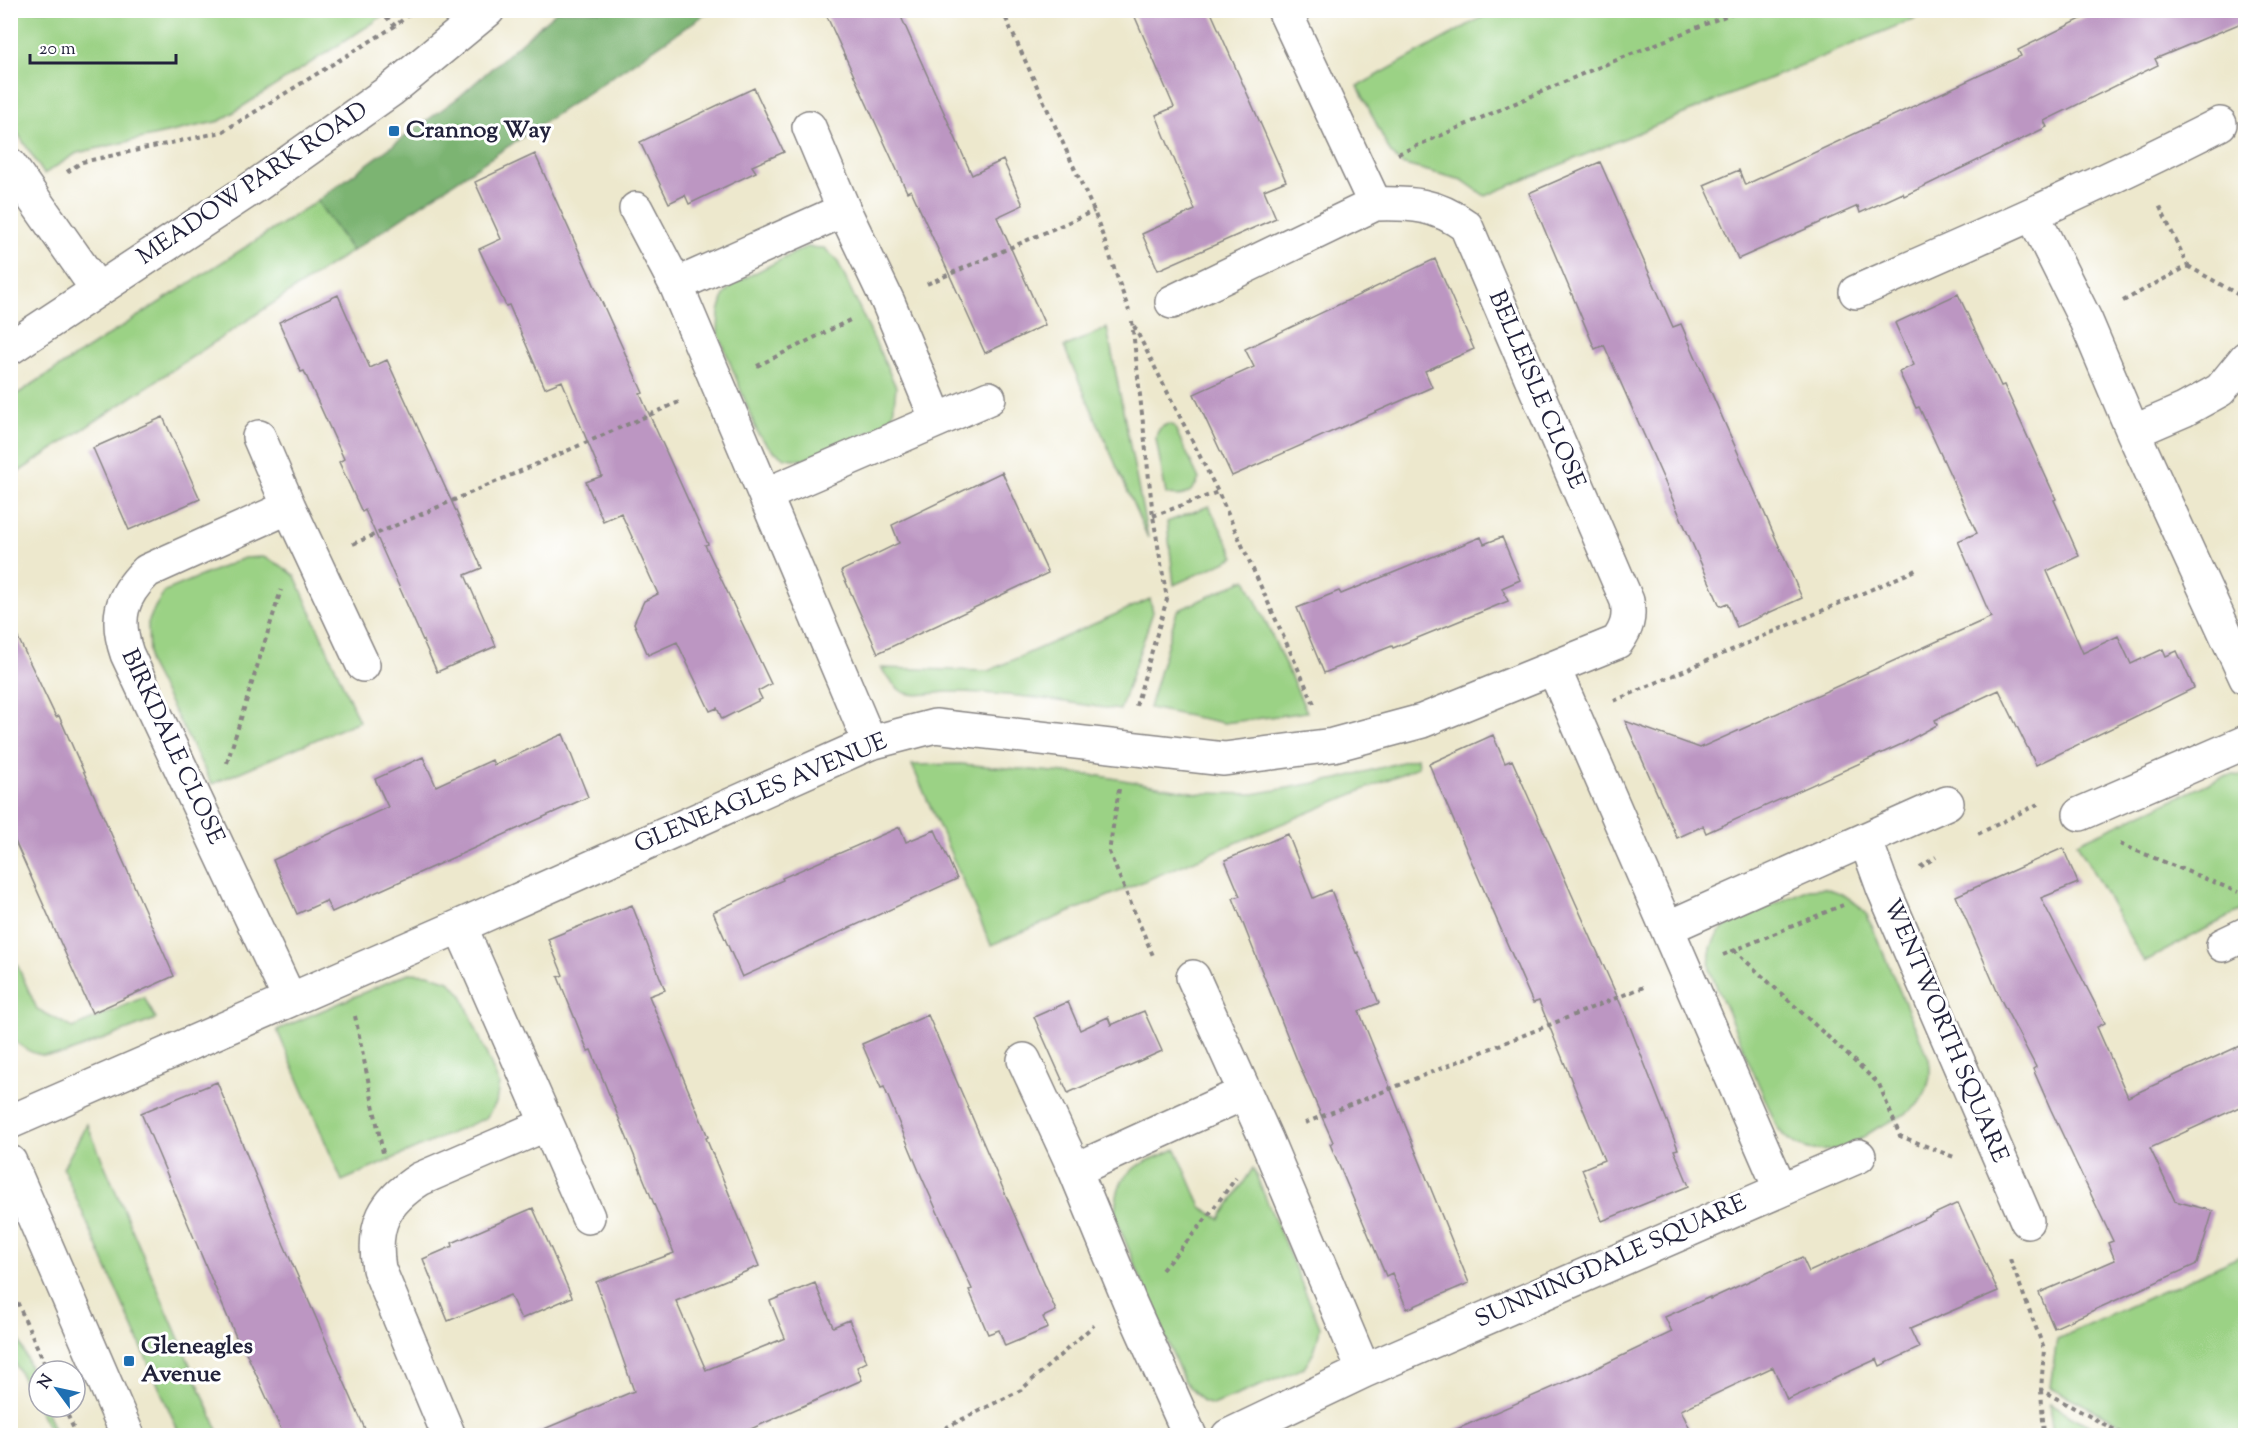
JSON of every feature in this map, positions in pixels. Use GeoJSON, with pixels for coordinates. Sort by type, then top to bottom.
{"type":"FeatureCollection","features":[{"type":"Feature","properties":{"kind":"street","name":"MEADOW PARK ROAD"},"geometry":{"type":"LineString","coordinates":[[10,348],[257,185],[381,97],[488,10]]}},
{"type":"Feature","properties":{"kind":"street"},"geometry":{"type":"LineString","coordinates":[[1284,10],[1376,204]]}},
{"type":"Feature","properties":{"kind":"street"},"geometry":{"type":"LineString","coordinates":[[1856,292],[2140,165],[2220,124]]}},
{"type":"Feature","properties":{"kind":"street"},"geometry":{"type":"LineString","coordinates":[[809,127],[938,420]]}},
{"type":"Feature","properties":{"kind":"street"},"geometry":{"type":"LineString","coordinates":[[10,165],[97,290]]}},
{"type":"Feature","properties":{"kind":"street","name":"BELLEISLE CLOSE"},"geometry":{"type":"LineString","coordinates":[[1172,302],[1376,204],[1405,204],[1432,208],[1451,215],[1466,226],[1627,601],[1630,614],[1626,629],[1617,642]]}},
{"type":"Feature","properties":{"kind":"street"},"geometry":{"type":"LineString","coordinates":[[636,209],[676,285],[870,743]]}},
{"type":"Feature","properties":{"kind":"street"},"geometry":{"type":"LineString","coordinates":[[676,285],[844,210]]}},
{"type":"Feature","properties":{"kind":"street"},"geometry":{"type":"LineString","coordinates":[[2033,214],[2086,321],[2133,432],[2246,678]]}},
{"type":"Feature","properties":{"kind":"street"},"geometry":{"type":"LineString","coordinates":[[2133,432],[2184,410],[2220,390],[2246,358]]}},
{"type":"Feature","properties":{"kind":"street"},"geometry":{"type":"LineString","coordinates":[[765,495],[988,398]]}},
{"type":"Feature","properties":{"kind":"street"},"geometry":{"type":"LineString","coordinates":[[259,437],[363,664]]}},
{"type":"Feature","properties":{"kind":"street","name":"BIRKDALE CLOSE"},"geometry":{"type":"LineString","coordinates":[[290,1000],[120,635],[125,598],[134,583],[147,571],[295,519]]}},
{"type":"Feature","properties":{"kind":"street","name":"GLENEAGLES AVENUE"},"geometry":{"type":"LineString","coordinates":[[10,1122],[460,926],[870,743],[935,726],[1224,759],[1333,745],[1422,721],[1617,642]]}},
{"type":"Feature","properties":{"kind":"street"},"geometry":{"type":"LineString","coordinates":[[1554,669],[1780,1188]]}},
{"type":"Feature","properties":{"kind":"street"},"geometry":{"type":"LineString","coordinates":[[2080,814],[2246,742]]}},
{"type":"Feature","properties":{"kind":"street"},"geometry":{"type":"LineString","coordinates":[[1667,928],[1947,803]]}},
{"type":"Feature","properties":{"kind":"street","name":"WENTWORTH SQUARE"},"geometry":{"type":"LineString","coordinates":[[1866,840],[1883,888],[2027,1221]]}},
{"type":"Feature","properties":{"kind":"street"},"geometry":{"type":"LineString","coordinates":[[460,926],[588,1217]]}},
{"type":"Feature","properties":{"kind":"street"},"geometry":{"type":"LineString","coordinates":[[1193,978],[1266,1139],[1364,1371]]}},
{"type":"Feature","properties":{"kind":"street"},"geometry":{"type":"LineString","coordinates":[[1024,1060],[1076,1170],[1131,1305],[1190,1436]]}},
{"type":"Feature","properties":{"kind":"street"},"geometry":{"type":"LineString","coordinates":[[1076,1170],[1244,1094]]}},
{"type":"Feature","properties":{"kind":"street"},"geometry":{"type":"LineString","coordinates":[[449,1436],[379,1269],[376,1247],[379,1225],[402,1190],[420,1179],[547,1124]]}},
{"type":"Feature","properties":{"kind":"street","name":"SUNNINGDALE SQUARE"},"geometry":{"type":"LineString","coordinates":[[1228,1436],[1364,1371],[1780,1188],[1859,1156]]}},
{"type":"Feature","properties":{"kind":"street"},"geometry":{"type":"LineString","coordinates":[[10,1162],[128,1436]]}},
{"type":"Feature","properties":{"kind":"path"},"geometry":{"type":"LineString","coordinates":[[380,10],[395,26]]}},
{"type":"Feature","properties":{"kind":"path"},"geometry":{"type":"LineString","coordinates":[[82,162],[222,132],[395,26],[414,10]]}},
{"type":"Feature","properties":{"kind":"path"},"geometry":{"type":"LineString","coordinates":[[1002,10],[1094,211],[1133,322],[1218,492],[1333,745]]}},
{"type":"Feature","properties":{"kind":"path"},"geometry":{"type":"LineString","coordinates":[[1359,171],[1587,72],[1740,10]]}},
{"type":"Feature","properties":{"kind":"path"},"geometry":{"type":"LineString","coordinates":[[2140,165],[2188,266],[2246,299]]}},
{"type":"Feature","properties":{"kind":"path"},"geometry":{"type":"LineString","coordinates":[[314,561],[719,384],[888,302],[1094,211]]}},
{"type":"Feature","properties":{"kind":"path"},"geometry":{"type":"LineString","coordinates":[[2086,321],[2188,266]]}},
{"type":"Feature","properties":{"kind":"path"},"geometry":{"type":"LineString","coordinates":[[1133,322],[1153,516],[1167,599],[1125,747],[1109,852],[1166,986],[1193,978]]}},
{"type":"Feature","properties":{"kind":"path"},"geometry":{"type":"LineString","coordinates":[[1153,516],[1218,492]]}},
{"type":"Feature","properties":{"kind":"path"},"geometry":{"type":"LineString","coordinates":[[207,824],[295,519]]}},
{"type":"Feature","properties":{"kind":"path"},"geometry":{"type":"LineString","coordinates":[[1575,718],[1916,570]]}},
{"type":"Feature","properties":{"kind":"path"},"geometry":{"type":"LineString","coordinates":[[1947,803],[1969,838],[2068,790],[2090,832],[2246,895]]}},
{"type":"Feature","properties":{"kind":"path"},"geometry":{"type":"LineString","coordinates":[[929,1436],[1021,1390],[1092,1326],[1131,1305],[1201,1225],[1266,1139],[1734,950],[1879,1084],[1900,1136],[1965,1161]]}},
{"type":"Feature","properties":{"kind":"path"},"geometry":{"type":"LineString","coordinates":[[347,975],[393,1201]]}},
{"type":"Feature","properties":{"kind":"path"},"geometry":{"type":"LineString","coordinates":[[2027,1221],[2000,1233],[2044,1349],[2042,1390],[2044,1436]]}},
{"type":"Feature","properties":{"kind":"path"},"geometry":{"type":"LineString","coordinates":[[10,1286],[43,1359]]}},
{"type":"Feature","properties":{"kind":"path"},"geometry":{"type":"LineString","coordinates":[[2042,1390],[2126,1436]]}},
{"type":"Feature","properties":{"kind":"path"},"geometry":{"type":"LineString","coordinates":[[69,1419],[77,1436]]}},
{"type":"Feature","properties":{"kind":"green space"},"geometry":{"type":"Polygon","coordinates":[[[1495,10],[1933,11],[1485,196],[1462,180],[1401,164],[1390,152],[1358,86],[1495,10]]]}},
{"type":"Feature","properties":{"kind":"green space"},"geometry":{"type":"Polygon","coordinates":[[[10,11],[388,11],[373,23],[220,121],[77,153],[44,174],[11,123],[10,11]]]}},
{"type":"Feature","properties":{"kind":"green space"},"geometry":{"type":"Polygon","coordinates":[[[557,11],[710,11],[352,251],[317,201],[459,97],[557,11]]]}},
{"type":"Feature","properties":{"kind":"green space"},"geometry":{"type":"Polygon","coordinates":[[[317,201],[352,251],[11,477],[11,398],[317,201]]]}},
{"type":"Feature","properties":{"kind":"green space"},"geometry":{"type":"Polygon","coordinates":[[[806,247],[824,248],[837,260],[896,387],[893,414],[883,426],[803,460],[785,458],[772,450],[758,434],[718,332],[719,312],[724,295],[733,284],[806,247]]]}},
{"type":"Feature","properties":{"kind":"green space"},"geometry":{"type":"Polygon","coordinates":[[[1107,328],[1148,538],[1064,347],[1107,328]]]}},
{"type":"Feature","properties":{"kind":"green space"},"geometry":{"type":"Polygon","coordinates":[[[1168,424],[1174,426],[1199,479],[1190,492],[1177,496],[1166,494],[1156,439],[1159,429],[1168,424]]]}},
{"type":"Feature","properties":{"kind":"green space"},"geometry":{"type":"Polygon","coordinates":[[[1209,506],[1235,557],[1174,585],[1167,522],[1209,506]]]}},
{"type":"Feature","properties":{"kind":"green space"},"geometry":{"type":"Polygon","coordinates":[[[263,557],[280,565],[295,576],[359,721],[212,784],[149,663],[148,623],[165,591],[244,558],[263,557]]]}},
{"type":"Feature","properties":{"kind":"green space"},"geometry":{"type":"Polygon","coordinates":[[[1246,579],[1307,712],[1224,723],[1149,708],[1177,611],[1246,579]]]}},
{"type":"Feature","properties":{"kind":"green space"},"geometry":{"type":"Polygon","coordinates":[[[1150,599],[1153,612],[1120,710],[992,694],[949,692],[908,694],[897,687],[881,668],[988,671],[1150,599]]]}},
{"type":"Feature","properties":{"kind":"green space"},"geometry":{"type":"Polygon","coordinates":[[[1417,758],[1418,767],[991,945],[912,765],[961,764],[1100,776],[1198,793],[1253,794],[1338,779],[1417,758]]]}},
{"type":"Feature","properties":{"kind":"green space"},"geometry":{"type":"Polygon","coordinates":[[[2232,775],[2245,776],[2245,908],[2144,962],[2077,843],[2220,778],[2232,775]]]}},
{"type":"Feature","properties":{"kind":"green space"},"geometry":{"type":"Polygon","coordinates":[[[1825,888],[1848,898],[1867,915],[1929,1059],[1930,1072],[1924,1096],[1908,1113],[1849,1145],[1838,1149],[1811,1150],[1788,1140],[1777,1127],[1710,971],[1710,958],[1714,941],[1726,926],[1808,889],[1825,888]]]}},
{"type":"Feature","properties":{"kind":"green space"},"geometry":{"type":"Polygon","coordinates":[[[10,949],[37,1009],[73,1028],[144,997],[156,1019],[65,1054],[36,1054],[11,1038],[10,949]]]}},
{"type":"Feature","properties":{"kind":"green space"},"geometry":{"type":"Polygon","coordinates":[[[409,973],[428,974],[449,981],[461,993],[499,1084],[496,1103],[486,1118],[342,1181],[277,1030],[409,973]]]}},
{"type":"Feature","properties":{"kind":"green space"},"geometry":{"type":"Polygon","coordinates":[[[87,1124],[220,1435],[180,1435],[63,1168],[87,1124]]]}},
{"type":"Feature","properties":{"kind":"green space"},"geometry":{"type":"Polygon","coordinates":[[[1176,1149],[1201,1207],[1220,1219],[1253,1168],[1320,1327],[1315,1349],[1304,1368],[1213,1405],[1203,1402],[1184,1381],[1115,1217],[1119,1188],[1124,1178],[1140,1165],[1176,1149]]]}},
{"type":"Feature","properties":{"kind":"green space"},"geometry":{"type":"Polygon","coordinates":[[[2245,1254],[2245,1435],[2142,1435],[2050,1387],[2057,1339],[2245,1254]]]}},
{"type":"Feature","properties":{"kind":"green space"},"geometry":{"type":"Polygon","coordinates":[[[11,1319],[27,1360],[27,1387],[11,1356],[11,1319]]]}},
{"type":"Feature","properties":{"kind":"green space"},"geometry":{"type":"Polygon","coordinates":[[[2049,1404],[2107,1435],[2053,1435],[2049,1404]]]}},
{"type":"Feature","properties":{"kind":"green space"},"geometry":{"type":"Polygon","coordinates":[[[44,1419],[50,1419],[56,1435],[52,1435],[44,1419]]]}},
{"type":"Feature","properties":{"kind":"building"},"geometry":{"type":"Polygon","coordinates":[[[824,10],[898,10],[972,175],[1003,160],[1023,205],[997,217],[1045,325],[985,353],[911,190],[907,192],[824,10]]]}},
{"type":"Feature","properties":{"kind":"building"},"geometry":{"type":"Polygon","coordinates":[[[1132,10],[1210,10],[1286,181],[1264,190],[1276,218],[1158,270],[1142,234],[1195,210],[1156,115],[1174,107],[1132,10]]]}},
{"type":"Feature","properties":{"kind":"building"},"geometry":{"type":"Polygon","coordinates":[[[2099,10],[2246,10],[2246,21],[2155,59],[2158,65],[2044,121],[2047,127],[1904,196],[1903,193],[1860,213],[1858,206],[1738,259],[1704,185],[1739,170],[1745,185],[2021,56],[2018,50],[2099,10]]]}},
{"type":"Feature","properties":{"kind":"building"},"geometry":{"type":"Polygon","coordinates":[[[754,88],[784,152],[752,166],[756,172],[689,204],[685,195],[669,203],[640,142],[754,88]]]}},
{"type":"Feature","properties":{"kind":"building"},"geometry":{"type":"Polygon","coordinates":[[[535,154],[643,393],[640,394],[708,544],[705,545],[771,684],[758,691],[762,699],[722,719],[717,708],[710,711],[677,642],[648,655],[634,623],[644,601],[658,594],[621,513],[603,521],[586,482],[602,476],[562,381],[545,388],[509,305],[506,306],[479,249],[501,239],[475,182],[535,154]]]}},
{"type":"Feature","properties":{"kind":"building"},"geometry":{"type":"Polygon","coordinates":[[[1600,162],[1673,327],[1681,324],[1802,598],[1737,627],[1727,603],[1720,606],[1604,345],[1595,349],[1529,193],[1600,162]]]}},
{"type":"Feature","properties":{"kind":"building"},"geometry":{"type":"Polygon","coordinates":[[[1435,259],[1474,349],[1425,371],[1432,387],[1232,476],[1194,394],[1254,367],[1245,349],[1435,259]]]}},
{"type":"Feature","properties":{"kind":"building"},"geometry":{"type":"Polygon","coordinates":[[[1958,294],[2001,386],[2004,385],[2056,499],[2054,500],[2079,556],[2047,571],[2083,653],[2118,636],[2131,664],[2163,649],[2166,656],[2177,651],[2194,688],[2036,765],[1999,690],[1935,720],[1937,725],[1902,744],[1706,833],[1703,826],[1677,838],[1625,721],[1700,748],[1991,617],[1958,541],[1977,533],[1919,407],[1916,408],[1899,372],[1914,365],[1895,323],[1958,294]]]}},
{"type":"Feature","properties":{"kind":"building"},"geometry":{"type":"Polygon","coordinates":[[[338,295],[370,368],[387,360],[482,568],[465,575],[496,646],[437,672],[365,510],[362,512],[339,462],[344,459],[279,322],[338,295]]]}},
{"type":"Feature","properties":{"kind":"building"},"geometry":{"type":"Polygon","coordinates":[[[163,417],[200,499],[129,530],[93,448],[163,417]]]}},
{"type":"Feature","properties":{"kind":"building"},"geometry":{"type":"Polygon","coordinates":[[[1002,472],[1048,573],[878,653],[841,571],[899,543],[892,525],[1002,472]]]}},
{"type":"Feature","properties":{"kind":"building"},"geometry":{"type":"Polygon","coordinates":[[[1481,537],[1484,544],[1502,537],[1520,580],[1502,588],[1508,601],[1393,648],[1392,646],[1324,673],[1297,608],[1339,591],[1341,594],[1481,537]]]}},
{"type":"Feature","properties":{"kind":"building"},"geometry":{"type":"Polygon","coordinates":[[[10,621],[56,717],[59,716],[174,976],[92,1013],[10,830],[10,621]]]}},
{"type":"Feature","properties":{"kind":"building"},"geometry":{"type":"Polygon","coordinates":[[[563,734],[588,797],[332,912],[326,901],[297,914],[273,860],[388,807],[375,779],[423,757],[436,786],[492,760],[494,765],[563,734]]]}},
{"type":"Feature","properties":{"kind":"building"},"geometry":{"type":"Polygon","coordinates":[[[1493,735],[1505,763],[1512,760],[1625,1014],[1678,1149],[1674,1150],[1689,1186],[1602,1221],[1582,1169],[1604,1160],[1539,1001],[1533,1003],[1429,764],[1493,735]]]}},
{"type":"Feature","properties":{"kind":"building"},"geometry":{"type":"Polygon","coordinates":[[[900,827],[906,842],[935,830],[957,879],[742,977],[713,912],[783,880],[782,878],[900,827]]]}},
{"type":"Feature","properties":{"kind":"building"},"geometry":{"type":"Polygon","coordinates":[[[1288,834],[1313,898],[1331,890],[1379,1003],[1359,1011],[1469,1283],[1407,1309],[1392,1273],[1386,1276],[1330,1144],[1333,1142],[1297,1060],[1233,898],[1240,896],[1225,860],[1288,834]]]}},
{"type":"Feature","properties":{"kind":"building"},"geometry":{"type":"Polygon","coordinates":[[[2063,848],[2078,883],[2041,898],[2105,1023],[2097,1027],[2128,1097],[2246,1043],[2246,1104],[2150,1148],[2175,1201],[2213,1211],[2197,1264],[2054,1328],[2039,1293],[2115,1260],[2108,1243],[2113,1241],[2051,1110],[2033,1069],[2036,1067],[2000,998],[1956,896],[2063,848]]]}},
{"type":"Feature","properties":{"kind":"building"},"geometry":{"type":"Polygon","coordinates":[[[632,905],[665,990],[649,996],[759,1266],[676,1301],[706,1370],[785,1338],[770,1301],[815,1283],[833,1327],[849,1320],[867,1362],[857,1367],[862,1380],[735,1436],[530,1435],[634,1391],[596,1282],[674,1253],[591,1050],[588,1051],[558,977],[563,975],[548,939],[632,905]]]}},
{"type":"Feature","properties":{"kind":"building"},"geometry":{"type":"Polygon","coordinates":[[[1068,1002],[1080,1030],[1108,1017],[1111,1025],[1144,1011],[1162,1051],[1068,1093],[1034,1017],[1068,1002]]]}},
{"type":"Feature","properties":{"kind":"building"},"geometry":{"type":"Polygon","coordinates":[[[928,1015],[1056,1311],[1043,1317],[1048,1328],[1005,1346],[999,1330],[988,1334],[969,1290],[972,1289],[884,1087],[881,1088],[862,1044],[928,1015]]]}},
{"type":"Feature","properties":{"kind":"building"},"geometry":{"type":"Polygon","coordinates":[[[217,1082],[284,1245],[368,1436],[284,1436],[245,1350],[242,1351],[141,1113],[217,1082]]]}},
{"type":"Feature","properties":{"kind":"building"},"geometry":{"type":"Polygon","coordinates":[[[1958,1203],[1998,1291],[1910,1329],[1919,1348],[1880,1366],[1877,1359],[1787,1400],[1773,1367],[1681,1410],[1693,1436],[1441,1436],[1586,1373],[1672,1332],[1665,1317],[1802,1257],[1809,1272],[1958,1203]]]}},
{"type":"Feature","properties":{"kind":"building"},"geometry":{"type":"Polygon","coordinates":[[[533,1208],[572,1297],[521,1319],[510,1295],[448,1321],[423,1259],[453,1246],[452,1243],[533,1208]]]}},
{"type":"Feature","properties":{"kind":"place","name":"Crannog Way"},"geometry":{"type":"Point","coordinates":[394,131]}},
{"type":"Feature","properties":{"kind":"place","name":"Gleneagles Avenue"},"geometry":{"type":"Point","coordinates":[129,1361]}}]}
